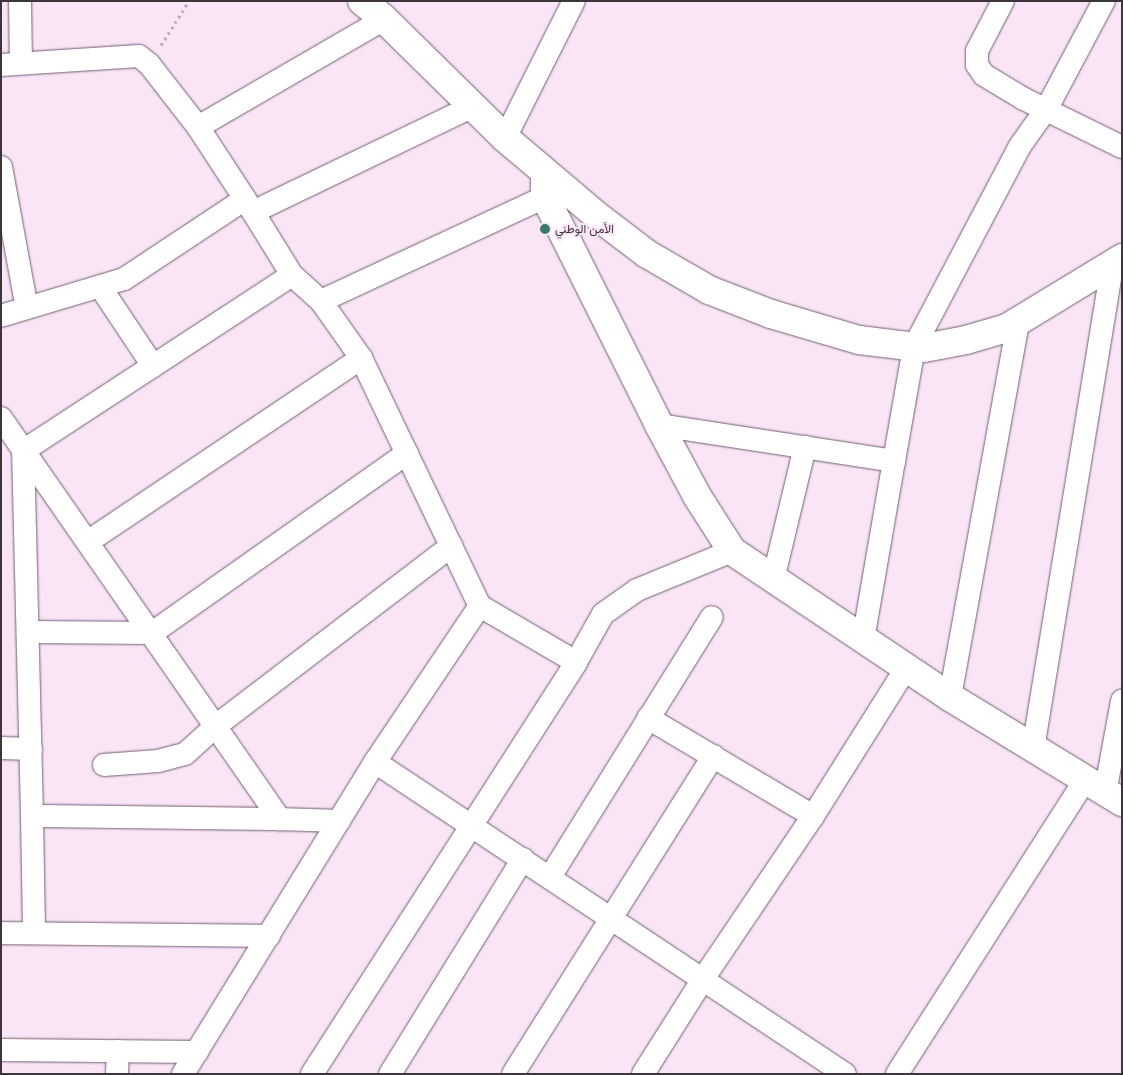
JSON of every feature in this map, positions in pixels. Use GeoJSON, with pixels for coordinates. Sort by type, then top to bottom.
{"type":"FeatureCollection","features":[{"type":"Feature","properties":{"kind":"main road"},"geometry":{"type":"LineString","coordinates":[[362,1],[384,19],[505,138],[545,185],[659,425],[697,496],[732,551],[950,697],[1104,792]]}},
{"type":"Feature","properties":{"kind":"main road"},"geometry":{"type":"LineString","coordinates":[[545,185],[647,254],[709,290],[771,314],[859,340],[914,348],[966,340],[1007,328],[1117,261]]}},
{"type":"Feature","properties":{"kind":"street"},"geometry":{"type":"LineString","coordinates":[[20,1],[11,64],[127,55],[139,56],[149,64],[198,127],[292,275],[321,301],[361,358],[480,606],[576,662]]}},
{"type":"Feature","properties":{"kind":"street"},"geometry":{"type":"LineString","coordinates":[[505,138],[574,1]]}},
{"type":"Feature","properties":{"kind":"street"},"geometry":{"type":"LineString","coordinates":[[1003,1],[977,51],[977,65],[984,75],[1024,99],[1047,108],[1122,147]]}},
{"type":"Feature","properties":{"kind":"street"},"geometry":{"type":"LineString","coordinates":[[863,640],[914,348],[1020,146],[1047,108],[1104,1]]}},
{"type":"Feature","properties":{"kind":"street"},"geometry":{"type":"LineString","coordinates":[[198,127],[384,19]]}},
{"type":"Feature","properties":{"kind":"street"},"geometry":{"type":"LineString","coordinates":[[1,316],[101,288],[124,279],[249,206],[471,106]]}},
{"type":"Feature","properties":{"kind":"street"},"geometry":{"type":"LineString","coordinates":[[1,167],[5,207],[27,308]]}},
{"type":"Feature","properties":{"kind":"street"},"geometry":{"type":"LineString","coordinates":[[321,301],[545,185]]}},
{"type":"Feature","properties":{"kind":"street"},"geometry":{"type":"LineString","coordinates":[[1033,749],[1117,261]]}},
{"type":"Feature","properties":{"kind":"street"},"geometry":{"type":"LineString","coordinates":[[23,451],[292,275]]}},
{"type":"Feature","properties":{"kind":"street"},"geometry":{"type":"LineString","coordinates":[[101,288],[153,366]]}},
{"type":"Feature","properties":{"kind":"street"},"geometry":{"type":"LineString","coordinates":[[950,697],[1018,321]]}},
{"type":"Feature","properties":{"kind":"street"},"geometry":{"type":"LineString","coordinates":[[89,540],[361,358]]}},
{"type":"Feature","properties":{"kind":"street"},"geometry":{"type":"LineString","coordinates":[[1,418],[89,540],[280,819]]}},
{"type":"Feature","properties":{"kind":"street"},"geometry":{"type":"LineString","coordinates":[[659,425],[894,461]]}},
{"type":"Feature","properties":{"kind":"street"},"geometry":{"type":"LineString","coordinates":[[773,580],[804,446]]}},
{"type":"Feature","properties":{"kind":"street"},"geometry":{"type":"LineString","coordinates":[[23,451],[34,933]]}},
{"type":"Feature","properties":{"kind":"street"},"geometry":{"type":"LineString","coordinates":[[28,632],[152,633],[407,453]]}},
{"type":"Feature","properties":{"kind":"street"},"geometry":{"type":"LineString","coordinates":[[104,765],[174,758],[200,743],[217,725],[451,546]]}},
{"type":"Feature","properties":{"kind":"street"},"geometry":{"type":"LineString","coordinates":[[312,1074],[576,662],[603,614],[637,590],[732,551]]}},
{"type":"Feature","properties":{"kind":"street"},"geometry":{"type":"LineString","coordinates":[[183,1074],[375,762],[480,606]]}},
{"type":"Feature","properties":{"kind":"street"},"geometry":{"type":"LineString","coordinates":[[550,877],[712,617]]}},
{"type":"Feature","properties":{"kind":"street"},"geometry":{"type":"LineString","coordinates":[[644,1074],[703,979],[814,816],[907,667]]}},
{"type":"Feature","properties":{"kind":"street"},"geometry":{"type":"LineString","coordinates":[[897,1074],[1104,792],[1122,702]]}},
{"type":"Feature","properties":{"kind":"street"},"geometry":{"type":"LineString","coordinates":[[648,718],[814,816]]}},
{"type":"Feature","properties":{"kind":"street"},"geometry":{"type":"LineString","coordinates":[[1,748],[31,749]]}},
{"type":"Feature","properties":{"kind":"street"},"geometry":{"type":"LineString","coordinates":[[514,1074],[713,756]]}},
{"type":"Feature","properties":{"kind":"street"},"geometry":{"type":"LineString","coordinates":[[375,762],[470,828],[523,859],[845,1074]]}},
{"type":"Feature","properties":{"kind":"street"},"geometry":{"type":"LineString","coordinates":[[32,816],[339,821]]}},
{"type":"Feature","properties":{"kind":"street"},"geometry":{"type":"LineString","coordinates":[[390,1074],[523,859]]}},
{"type":"Feature","properties":{"kind":"street"},"geometry":{"type":"LineString","coordinates":[[1,933],[269,936]]}},
{"type":"Feature","properties":{"kind":"street"},"geometry":{"type":"LineString","coordinates":[[1,1050],[197,1052]]}},
{"type":"Feature","properties":{"kind":"street"},"geometry":{"type":"LineString","coordinates":[[118,1051],[118,1074]]}},
{"type":"Feature","properties":{"kind":"path"},"geometry":{"type":"LineString","coordinates":[[149,64],[189,1]]}},
{"type":"Feature","properties":{"kind":"place","name":"الأمن الوطني"},"geometry":{"type":"Point","coordinates":[545,229]}}]}
